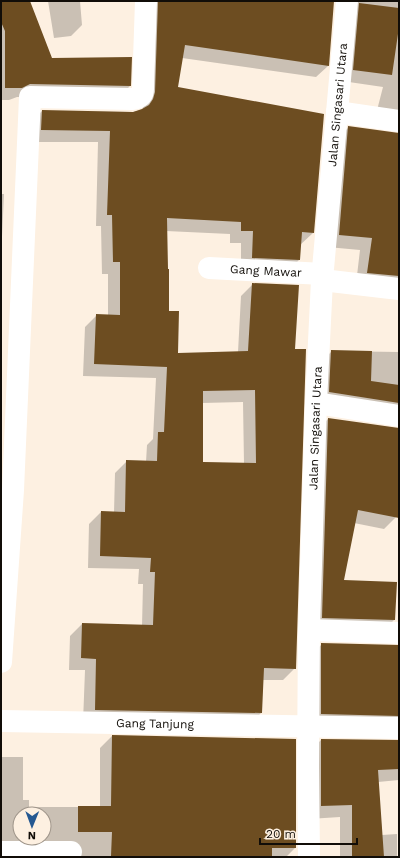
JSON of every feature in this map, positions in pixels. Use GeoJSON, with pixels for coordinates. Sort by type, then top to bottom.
{"type":"FeatureCollection","features":[{"type":"Feature","properties":{"kind":"street"},"geometry":{"type":"LineString","coordinates":[[1,659],[13,490],[30,97],[133,98],[143,94],[146,1]]}},
{"type":"Feature","properties":{"kind":"street","name":"Jalan Singasari Utara"},"geometry":{"type":"LineString","coordinates":[[309,857],[309,630],[316,403],[323,277],[347,1]]}},
{"type":"Feature","properties":{"kind":"street"},"geometry":{"type":"LineString","coordinates":[[337,112],[399,121]]}},
{"type":"Feature","properties":{"kind":"street","name":"Gang Mawar"},"geometry":{"type":"LineString","coordinates":[[209,268],[323,277],[399,289]]}},
{"type":"Feature","properties":{"kind":"street"},"geometry":{"type":"LineString","coordinates":[[316,403],[399,416]]}},
{"type":"Feature","properties":{"kind":"street"},"geometry":{"type":"LineString","coordinates":[[309,630],[399,633]]}},
{"type":"Feature","properties":{"kind":"street","name":"Gang Tanjung"},"geometry":{"type":"LineString","coordinates":[[1,721],[399,728]]}},
{"type":"Feature","properties":{"kind":"street"},"geometry":{"type":"LineString","coordinates":[[1,852],[71,852]]}},
{"type":"Feature","properties":{"kind":"building"},"geometry":{"type":"Polygon","coordinates":[[[1,1],[30,1],[52,58],[132,57],[131,86],[30,84],[22,88],[5,88],[5,31],[1,22],[1,1]]]}},
{"type":"Feature","properties":{"kind":"building"},"geometry":{"type":"Polygon","coordinates":[[[158,1],[334,1],[329,66],[185,45],[178,87],[324,114],[314,233],[302,232],[300,260],[252,258],[253,231],[241,231],[241,222],[167,218],[169,311],[179,311],[178,353],[248,351],[252,283],[299,285],[295,349],[306,349],[296,669],[264,668],[262,713],[95,710],[96,659],[81,658],[82,623],[153,625],[155,572],[150,572],[151,558],[100,556],[101,511],[125,512],[126,460],[157,461],[158,432],[164,432],[167,367],[94,364],[96,314],[120,315],[120,262],[113,262],[112,215],[107,215],[110,131],[41,130],[42,110],[133,112],[149,105],[155,92],[158,1]],[[255,390],[203,391],[203,462],[256,463],[255,390]]]}},
{"type":"Feature","properties":{"kind":"building"},"geometry":{"type":"Polygon","coordinates":[[[359,3],[399,8],[399,27],[392,75],[353,70],[359,3]]]}},
{"type":"Feature","properties":{"kind":"building"},"geometry":{"type":"Polygon","coordinates":[[[348,126],[399,133],[399,276],[367,273],[372,238],[339,235],[348,126]]]}},
{"type":"Feature","properties":{"kind":"building"},"geometry":{"type":"Polygon","coordinates":[[[331,350],[372,351],[371,381],[399,385],[399,403],[329,392],[331,350]]]}},
{"type":"Feature","properties":{"kind":"building"},"geometry":{"type":"Polygon","coordinates":[[[328,418],[399,428],[399,518],[358,510],[344,580],[397,582],[395,620],[322,618],[328,418]]]}},
{"type":"Feature","properties":{"kind":"building"},"geometry":{"type":"Polygon","coordinates":[[[321,643],[399,645],[399,716],[321,714],[321,643]]]}},
{"type":"Feature","properties":{"kind":"building"},"geometry":{"type":"Polygon","coordinates":[[[112,735],[296,739],[296,848],[272,848],[272,857],[111,856],[112,832],[78,832],[78,806],[111,806],[112,735]]]}},
{"type":"Feature","properties":{"kind":"building"},"geometry":{"type":"Polygon","coordinates":[[[321,739],[399,740],[399,769],[378,770],[384,857],[352,857],[352,805],[321,806],[321,739]]]}}]}
